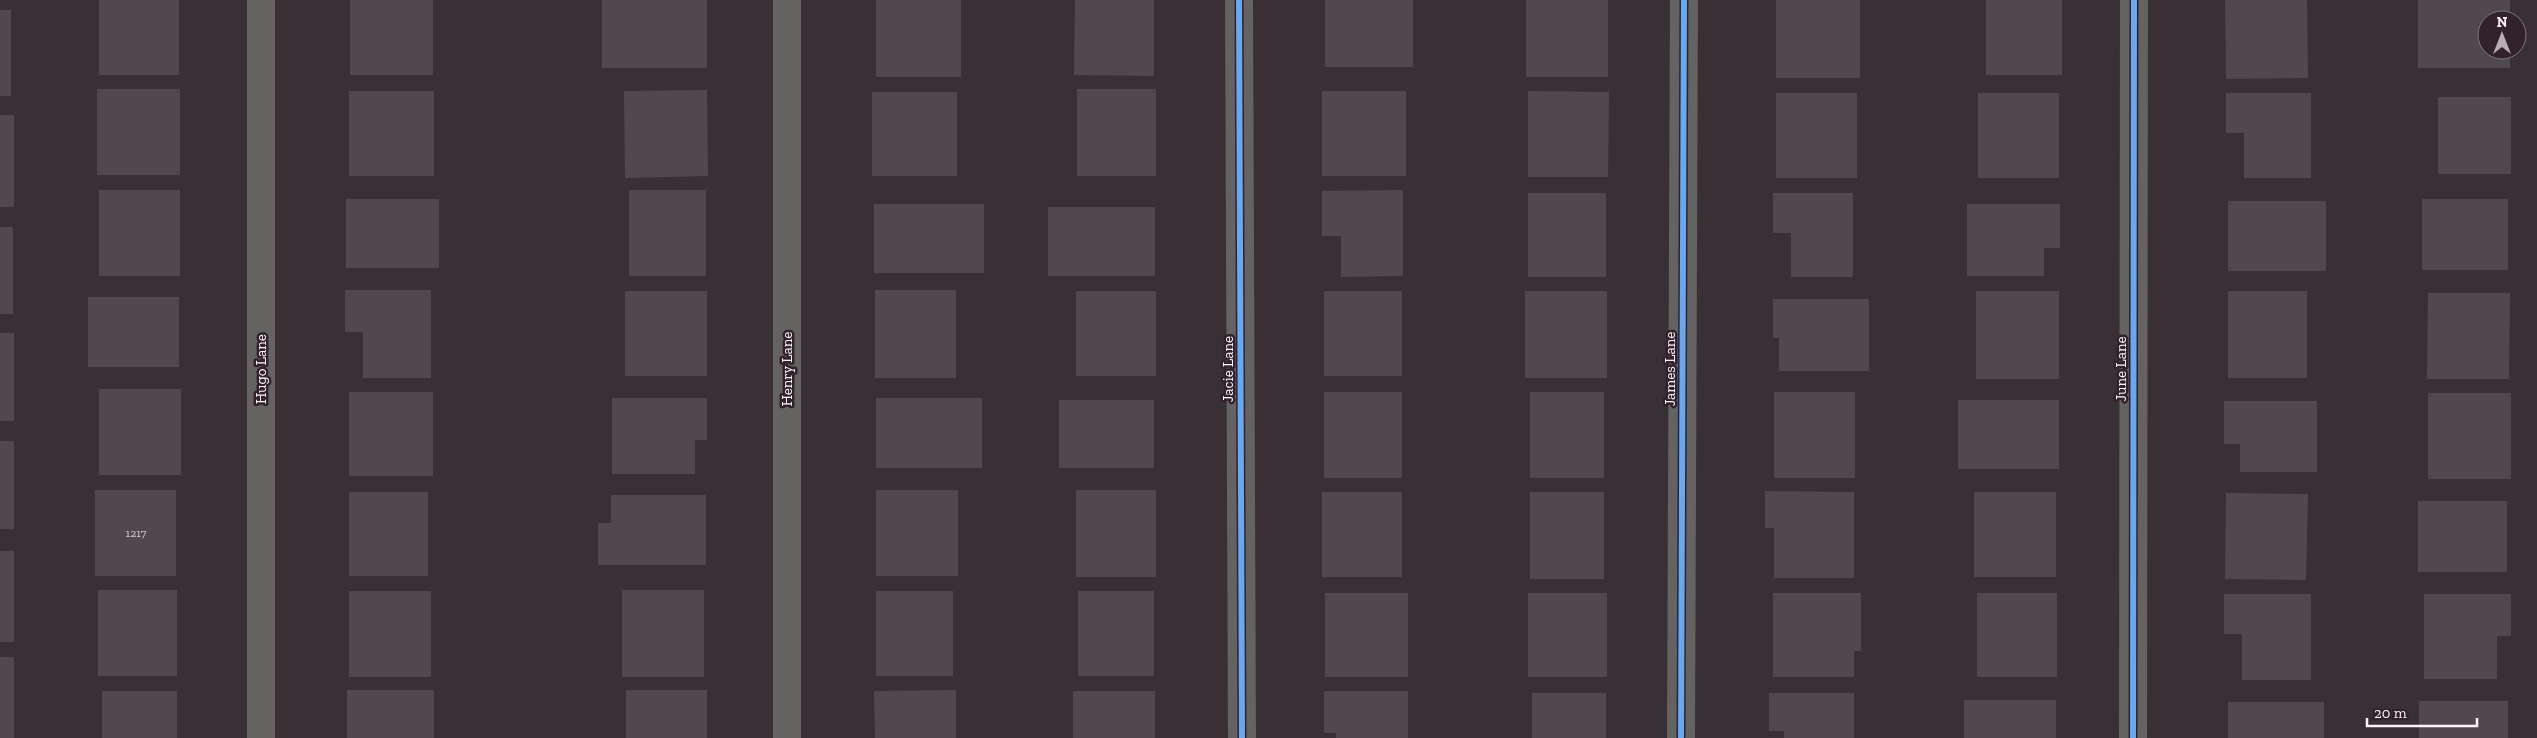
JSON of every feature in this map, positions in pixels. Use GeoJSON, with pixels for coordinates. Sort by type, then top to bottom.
{"type":"FeatureCollection","features":[{"type":"Feature","properties":{"kind":"street","name":"Hugo Lane"},"geometry":{"type":"LineString","coordinates":[[261,0],[261,738]]}},
{"type":"Feature","properties":{"kind":"street","name":"Henry Lane"},"geometry":{"type":"LineString","coordinates":[[787,738],[788,0]]}},
{"type":"Feature","properties":{"kind":"street","name":"Jacie Lane"},"geometry":{"type":"LineString","coordinates":[[1239,0],[1242,738]]}},
{"type":"Feature","properties":{"kind":"street","name":"James Lane"},"geometry":{"type":"LineString","coordinates":[[1681,738],[1684,0]]}},
{"type":"Feature","properties":{"kind":"street","name":"June Lane"},"geometry":{"type":"LineString","coordinates":[[2133,738],[2134,0]]}},
{"type":"Feature","properties":{"kind":"building"},"geometry":{"type":"Polygon","coordinates":[[[99,0],[179,0],[179,75],[99,75],[99,0]]]}},
{"type":"Feature","properties":{"kind":"building"},"geometry":{"type":"Polygon","coordinates":[[[350,0],[433,0],[433,75],[350,75],[350,0]]]}},
{"type":"Feature","properties":{"kind":"building"},"geometry":{"type":"Polygon","coordinates":[[[602,0],[707,0],[707,68],[602,68],[602,0]]]}},
{"type":"Feature","properties":{"kind":"building"},"geometry":{"type":"Polygon","coordinates":[[[876,0],[961,0],[961,77],[876,77],[876,0]]]}},
{"type":"Feature","properties":{"kind":"building"},"geometry":{"type":"Polygon","coordinates":[[[1075,0],[1154,0],[1154,76],[1074,75],[1075,0]]]}},
{"type":"Feature","properties":{"kind":"building"},"geometry":{"type":"Polygon","coordinates":[[[1325,0],[1413,0],[1413,67],[1325,67],[1325,0]]]}},
{"type":"Feature","properties":{"kind":"building"},"geometry":{"type":"Polygon","coordinates":[[[1526,0],[1608,0],[1608,77],[1526,77],[1526,0]]]}},
{"type":"Feature","properties":{"kind":"building"},"geometry":{"type":"Polygon","coordinates":[[[1776,0],[1860,0],[1860,78],[1776,78],[1776,0]]]}},
{"type":"Feature","properties":{"kind":"building"},"geometry":{"type":"Polygon","coordinates":[[[1986,0],[2062,0],[2062,75],[1986,75],[1986,0]]]}},
{"type":"Feature","properties":{"kind":"building"},"geometry":{"type":"Polygon","coordinates":[[[2225,0],[2307,0],[2308,78],[2226,79],[2225,0]]]}},
{"type":"Feature","properties":{"kind":"building"},"geometry":{"type":"Polygon","coordinates":[[[2418,0],[2510,0],[2510,10],[2477,10],[2477,60],[2510,60],[2510,68],[2418,68],[2418,0]]]}},
{"type":"Feature","properties":{"kind":"building"},"geometry":{"type":"Polygon","coordinates":[[[0,10],[11,10],[11,96],[0,96],[0,10]]]}},
{"type":"Feature","properties":{"kind":"building"},"geometry":{"type":"Polygon","coordinates":[[[97,89],[180,89],[180,175],[97,175],[97,89]]]}},
{"type":"Feature","properties":{"kind":"building"},"geometry":{"type":"Polygon","coordinates":[[[1077,89],[1156,89],[1156,176],[1077,176],[1077,89]]]}},
{"type":"Feature","properties":{"kind":"building"},"geometry":{"type":"Polygon","coordinates":[[[707,90],[708,176],[625,178],[624,91],[707,90]]]}},
{"type":"Feature","properties":{"kind":"building"},"geometry":{"type":"Polygon","coordinates":[[[349,91],[434,91],[434,176],[349,176],[349,91]]]}},
{"type":"Feature","properties":{"kind":"building"},"geometry":{"type":"Polygon","coordinates":[[[1322,91],[1406,91],[1406,176],[1322,176],[1322,91]]]}},
{"type":"Feature","properties":{"kind":"building"},"geometry":{"type":"Polygon","coordinates":[[[1528,91],[1609,92],[1608,177],[1528,177],[1528,91]]]}},
{"type":"Feature","properties":{"kind":"building"},"geometry":{"type":"Polygon","coordinates":[[[872,92],[957,92],[957,176],[872,176],[872,92]]]}},
{"type":"Feature","properties":{"kind":"building"},"geometry":{"type":"Polygon","coordinates":[[[1776,93],[1857,93],[1857,178],[1776,178],[1776,93]]]}},
{"type":"Feature","properties":{"kind":"building"},"geometry":{"type":"Polygon","coordinates":[[[1978,93],[2059,93],[2059,178],[1978,178],[1978,93]]]}},
{"type":"Feature","properties":{"kind":"building"},"geometry":{"type":"Polygon","coordinates":[[[2226,93],[2311,93],[2311,178],[2244,178],[2244,133],[2226,133],[2226,93]]]}},
{"type":"Feature","properties":{"kind":"building"},"geometry":{"type":"Polygon","coordinates":[[[2438,97],[2511,97],[2511,174],[2438,174],[2438,97]]]}},
{"type":"Feature","properties":{"kind":"building"},"geometry":{"type":"Polygon","coordinates":[[[0,115],[14,115],[14,207],[0,207],[0,115]]]}},
{"type":"Feature","properties":{"kind":"building"},"geometry":{"type":"Polygon","coordinates":[[[99,190],[180,190],[180,276],[99,276],[99,190]]]}},
{"type":"Feature","properties":{"kind":"building"},"geometry":{"type":"Polygon","coordinates":[[[629,190],[706,190],[706,276],[629,276],[629,190]]]}},
{"type":"Feature","properties":{"kind":"building"},"geometry":{"type":"Polygon","coordinates":[[[1403,190],[1403,276],[1341,277],[1341,236],[1322,236],[1322,191],[1403,190]]]}},
{"type":"Feature","properties":{"kind":"building"},"geometry":{"type":"Polygon","coordinates":[[[1528,193],[1606,193],[1606,277],[1528,277],[1528,193]]]}},
{"type":"Feature","properties":{"kind":"building"},"geometry":{"type":"Polygon","coordinates":[[[1773,193],[1853,193],[1853,277],[1791,277],[1791,233],[1773,233],[1773,193]]]}},
{"type":"Feature","properties":{"kind":"building"},"geometry":{"type":"Polygon","coordinates":[[[346,199],[439,199],[439,268],[346,268],[346,199]]]}},
{"type":"Feature","properties":{"kind":"building"},"geometry":{"type":"Polygon","coordinates":[[[2422,199],[2508,199],[2508,270],[2422,270],[2422,199]]]}},
{"type":"Feature","properties":{"kind":"building"},"geometry":{"type":"Polygon","coordinates":[[[2228,201],[2326,201],[2326,271],[2228,271],[2228,201]]]}},
{"type":"Feature","properties":{"kind":"building"},"geometry":{"type":"Polygon","coordinates":[[[874,204],[984,204],[984,273],[874,273],[874,204]]]}},
{"type":"Feature","properties":{"kind":"building"},"geometry":{"type":"Polygon","coordinates":[[[1967,204],[2060,204],[2060,248],[2044,248],[2044,276],[1967,276],[1967,204]]]}},
{"type":"Feature","properties":{"kind":"building"},"geometry":{"type":"Polygon","coordinates":[[[1048,207],[1155,207],[1155,276],[1048,276],[1048,207]]]}},
{"type":"Feature","properties":{"kind":"building"},"geometry":{"type":"Polygon","coordinates":[[[0,227],[13,227],[13,314],[0,314],[0,227]]]}},
{"type":"Feature","properties":{"kind":"building"},"geometry":{"type":"Polygon","coordinates":[[[345,290],[431,290],[431,378],[363,378],[363,332],[345,332],[345,290]]]}},
{"type":"Feature","properties":{"kind":"building"},"geometry":{"type":"Polygon","coordinates":[[[875,290],[956,290],[956,378],[875,378],[875,290]]]}},
{"type":"Feature","properties":{"kind":"building"},"geometry":{"type":"Polygon","coordinates":[[[625,291],[707,291],[707,376],[625,376],[625,291]]]}},
{"type":"Feature","properties":{"kind":"building"},"geometry":{"type":"Polygon","coordinates":[[[1076,291],[1156,291],[1156,376],[1076,376],[1076,291]]]}},
{"type":"Feature","properties":{"kind":"building"},"geometry":{"type":"Polygon","coordinates":[[[1324,291],[1402,291],[1402,376],[1324,376],[1324,291]]]}},
{"type":"Feature","properties":{"kind":"building"},"geometry":{"type":"Polygon","coordinates":[[[1525,291],[1607,291],[1607,378],[1525,378],[1525,291]]]}},
{"type":"Feature","properties":{"kind":"building"},"geometry":{"type":"Polygon","coordinates":[[[1976,291],[2059,291],[2059,379],[1976,379],[1976,291]]]}},
{"type":"Feature","properties":{"kind":"building"},"geometry":{"type":"Polygon","coordinates":[[[2228,291],[2307,291],[2307,378],[2228,378],[2228,291]]]}},
{"type":"Feature","properties":{"kind":"building"},"geometry":{"type":"Polygon","coordinates":[[[2428,293],[2510,293],[2509,379],[2427,379],[2428,293]]]}},
{"type":"Feature","properties":{"kind":"building"},"geometry":{"type":"Polygon","coordinates":[[[88,297],[179,297],[179,367],[88,367],[88,297]]]}},
{"type":"Feature","properties":{"kind":"building"},"geometry":{"type":"Polygon","coordinates":[[[1773,299],[1869,299],[1869,371],[1779,371],[1779,338],[1773,338],[1773,299]]]}},
{"type":"Feature","properties":{"kind":"building"},"geometry":{"type":"Polygon","coordinates":[[[0,333],[14,333],[14,421],[0,421],[0,333]]]}},
{"type":"Feature","properties":{"kind":"building"},"geometry":{"type":"Polygon","coordinates":[[[99,389],[181,389],[181,475],[99,475],[99,389]]]}},
{"type":"Feature","properties":{"kind":"building"},"geometry":{"type":"Polygon","coordinates":[[[349,392],[433,392],[433,476],[349,476],[349,392]]]}},
{"type":"Feature","properties":{"kind":"building"},"geometry":{"type":"Polygon","coordinates":[[[1324,392],[1402,392],[1402,478],[1324,478],[1324,392]]]}},
{"type":"Feature","properties":{"kind":"building"},"geometry":{"type":"Polygon","coordinates":[[[1530,392],[1604,392],[1604,478],[1530,478],[1530,392]]]}},
{"type":"Feature","properties":{"kind":"building"},"geometry":{"type":"Polygon","coordinates":[[[1774,392],[1855,392],[1855,478],[1774,478],[1774,392]]]}},
{"type":"Feature","properties":{"kind":"building"},"geometry":{"type":"Polygon","coordinates":[[[2428,393],[2511,393],[2511,479],[2428,479],[2428,393]]]}},
{"type":"Feature","properties":{"kind":"building"},"geometry":{"type":"Polygon","coordinates":[[[612,398],[707,398],[707,440],[695,440],[695,474],[612,474],[612,398]]]}},
{"type":"Feature","properties":{"kind":"building"},"geometry":{"type":"Polygon","coordinates":[[[876,398],[982,398],[982,468],[876,468],[876,398]]]}},
{"type":"Feature","properties":{"kind":"building"},"geometry":{"type":"Polygon","coordinates":[[[1059,400],[1154,400],[1154,468],[1059,468],[1059,400]]]}},
{"type":"Feature","properties":{"kind":"building"},"geometry":{"type":"Polygon","coordinates":[[[1958,400],[2059,400],[2059,469],[1958,469],[1958,400]]]}},
{"type":"Feature","properties":{"kind":"building"},"geometry":{"type":"Polygon","coordinates":[[[2224,401],[2317,401],[2317,472],[2240,472],[2240,444],[2224,444],[2224,401]]]}},
{"type":"Feature","properties":{"kind":"building"},"geometry":{"type":"Polygon","coordinates":[[[0,441],[14,441],[14,529],[0,529],[0,441]]]}},
{"type":"Feature","properties":{"kind":"building"},"geometry":{"type":"Polygon","coordinates":[[[95,490],[176,490],[176,576],[95,576],[95,490]]]}},
{"type":"Feature","properties":{"kind":"building"},"geometry":{"type":"Polygon","coordinates":[[[876,490],[958,490],[958,576],[876,576],[876,490]]]}},
{"type":"Feature","properties":{"kind":"building"},"geometry":{"type":"Polygon","coordinates":[[[1076,490],[1156,490],[1156,577],[1076,577],[1076,490]]]}},
{"type":"Feature","properties":{"kind":"building"},"geometry":{"type":"Polygon","coordinates":[[[1765,491],[1854,492],[1854,578],[1774,578],[1774,528],[1765,528],[1765,491]]]}},
{"type":"Feature","properties":{"kind":"building"},"geometry":{"type":"Polygon","coordinates":[[[349,492],[428,492],[428,576],[349,576],[349,492]]]}},
{"type":"Feature","properties":{"kind":"building"},"geometry":{"type":"Polygon","coordinates":[[[1322,492],[1402,492],[1402,577],[1322,577],[1322,492]]]}},
{"type":"Feature","properties":{"kind":"building"},"geometry":{"type":"Polygon","coordinates":[[[1530,492],[1604,492],[1604,579],[1530,579],[1530,492]]]}},
{"type":"Feature","properties":{"kind":"building"},"geometry":{"type":"Polygon","coordinates":[[[1974,492],[2056,492],[2056,577],[1974,577],[1974,492]]]}},
{"type":"Feature","properties":{"kind":"building"},"geometry":{"type":"Polygon","coordinates":[[[2226,493],[2308,494],[2306,580],[2225,579],[2226,493]]]}},
{"type":"Feature","properties":{"kind":"building"},"geometry":{"type":"Polygon","coordinates":[[[611,495],[706,495],[706,565],[598,565],[598,523],[611,523],[611,495]]]}},
{"type":"Feature","properties":{"kind":"building"},"geometry":{"type":"Polygon","coordinates":[[[2418,501],[2507,501],[2507,572],[2418,572],[2418,501]]]}},
{"type":"Feature","properties":{"kind":"building"},"geometry":{"type":"Polygon","coordinates":[[[0,551],[14,551],[14,642],[0,642],[0,551]]]}},
{"type":"Feature","properties":{"kind":"building"},"geometry":{"type":"Polygon","coordinates":[[[98,590],[177,590],[177,676],[98,676],[98,590]]]}},
{"type":"Feature","properties":{"kind":"building"},"geometry":{"type":"Polygon","coordinates":[[[622,590],[704,590],[704,677],[622,677],[622,590]]]}},
{"type":"Feature","properties":{"kind":"building"},"geometry":{"type":"Polygon","coordinates":[[[349,591],[431,591],[431,677],[349,677],[349,591]]]}},
{"type":"Feature","properties":{"kind":"building"},"geometry":{"type":"Polygon","coordinates":[[[876,591],[953,591],[953,676],[876,676],[876,591]]]}},
{"type":"Feature","properties":{"kind":"building"},"geometry":{"type":"Polygon","coordinates":[[[1078,591],[1154,591],[1154,676],[1078,676],[1078,591]]]}},
{"type":"Feature","properties":{"kind":"building"},"geometry":{"type":"Polygon","coordinates":[[[1325,593],[1408,593],[1408,677],[1325,677],[1325,593]]]}},
{"type":"Feature","properties":{"kind":"building"},"geometry":{"type":"Polygon","coordinates":[[[1528,593],[1607,593],[1607,677],[1528,677],[1528,593]]]}},
{"type":"Feature","properties":{"kind":"building"},"geometry":{"type":"Polygon","coordinates":[[[1773,593],[1861,593],[1861,651],[1854,651],[1854,677],[1773,677],[1773,593]]]}},
{"type":"Feature","properties":{"kind":"building"},"geometry":{"type":"Polygon","coordinates":[[[1977,593],[2057,593],[2057,677],[1977,677],[1977,593]]]}},
{"type":"Feature","properties":{"kind":"building"},"geometry":{"type":"Polygon","coordinates":[[[2224,594],[2311,594],[2311,680],[2242,680],[2242,634],[2224,634],[2224,594]]]}},
{"type":"Feature","properties":{"kind":"building"},"geometry":{"type":"Polygon","coordinates":[[[2424,594],[2511,594],[2511,636],[2497,636],[2497,679],[2424,679],[2424,594]]]}},
{"type":"Feature","properties":{"kind":"building"},"geometry":{"type":"Polygon","coordinates":[[[0,657],[14,657],[14,738],[0,738],[0,657]]]}},
{"type":"Feature","properties":{"kind":"building"},"geometry":{"type":"Polygon","coordinates":[[[347,690],[434,690],[434,738],[347,738],[347,690]]]}},
{"type":"Feature","properties":{"kind":"building"},"geometry":{"type":"Polygon","coordinates":[[[626,690],[707,690],[707,738],[626,738],[626,690]]]}},
{"type":"Feature","properties":{"kind":"building"},"geometry":{"type":"Polygon","coordinates":[[[956,690],[956,738],[875,738],[874,691],[956,690]]]}},
{"type":"Feature","properties":{"kind":"building"},"geometry":{"type":"Polygon","coordinates":[[[102,691],[177,691],[177,738],[102,738],[102,691]]]}},
{"type":"Feature","properties":{"kind":"building"},"geometry":{"type":"Polygon","coordinates":[[[1073,691],[1155,691],[1155,738],[1073,738],[1073,691]]]}},
{"type":"Feature","properties":{"kind":"building"},"geometry":{"type":"Polygon","coordinates":[[[1324,691],[1408,691],[1408,738],[1336,738],[1336,733],[1324,733],[1324,691]]]}},
{"type":"Feature","properties":{"kind":"building"},"geometry":{"type":"Polygon","coordinates":[[[1532,693],[1606,693],[1606,738],[1532,738],[1532,693]]]}},
{"type":"Feature","properties":{"kind":"building"},"geometry":{"type":"Polygon","coordinates":[[[1769,693],[1854,693],[1854,738],[1784,738],[1784,731],[1769,731],[1769,693]]]}},
{"type":"Feature","properties":{"kind":"building"},"geometry":{"type":"Polygon","coordinates":[[[1964,700],[2056,700],[2056,738],[1964,738],[1964,700]]]}},
{"type":"Feature","properties":{"kind":"building"},"geometry":{"type":"Polygon","coordinates":[[[2419,701],[2508,701],[2508,738],[2419,738],[2419,701]]]}},
{"type":"Feature","properties":{"kind":"building"},"geometry":{"type":"Polygon","coordinates":[[[2228,702],[2324,702],[2324,738],[2228,738],[2228,702]]]}},
{"type":"Feature","properties":{"kind":"cycle path"},"geometry":{"type":"LineString","coordinates":[[1239,0],[1242,738]]}},
{"type":"Feature","properties":{"kind":"cycle path"},"geometry":{"type":"LineString","coordinates":[[1681,738],[1684,0]]}},
{"type":"Feature","properties":{"kind":"cycle path"},"geometry":{"type":"LineString","coordinates":[[2133,738],[2134,0]]}}]}
